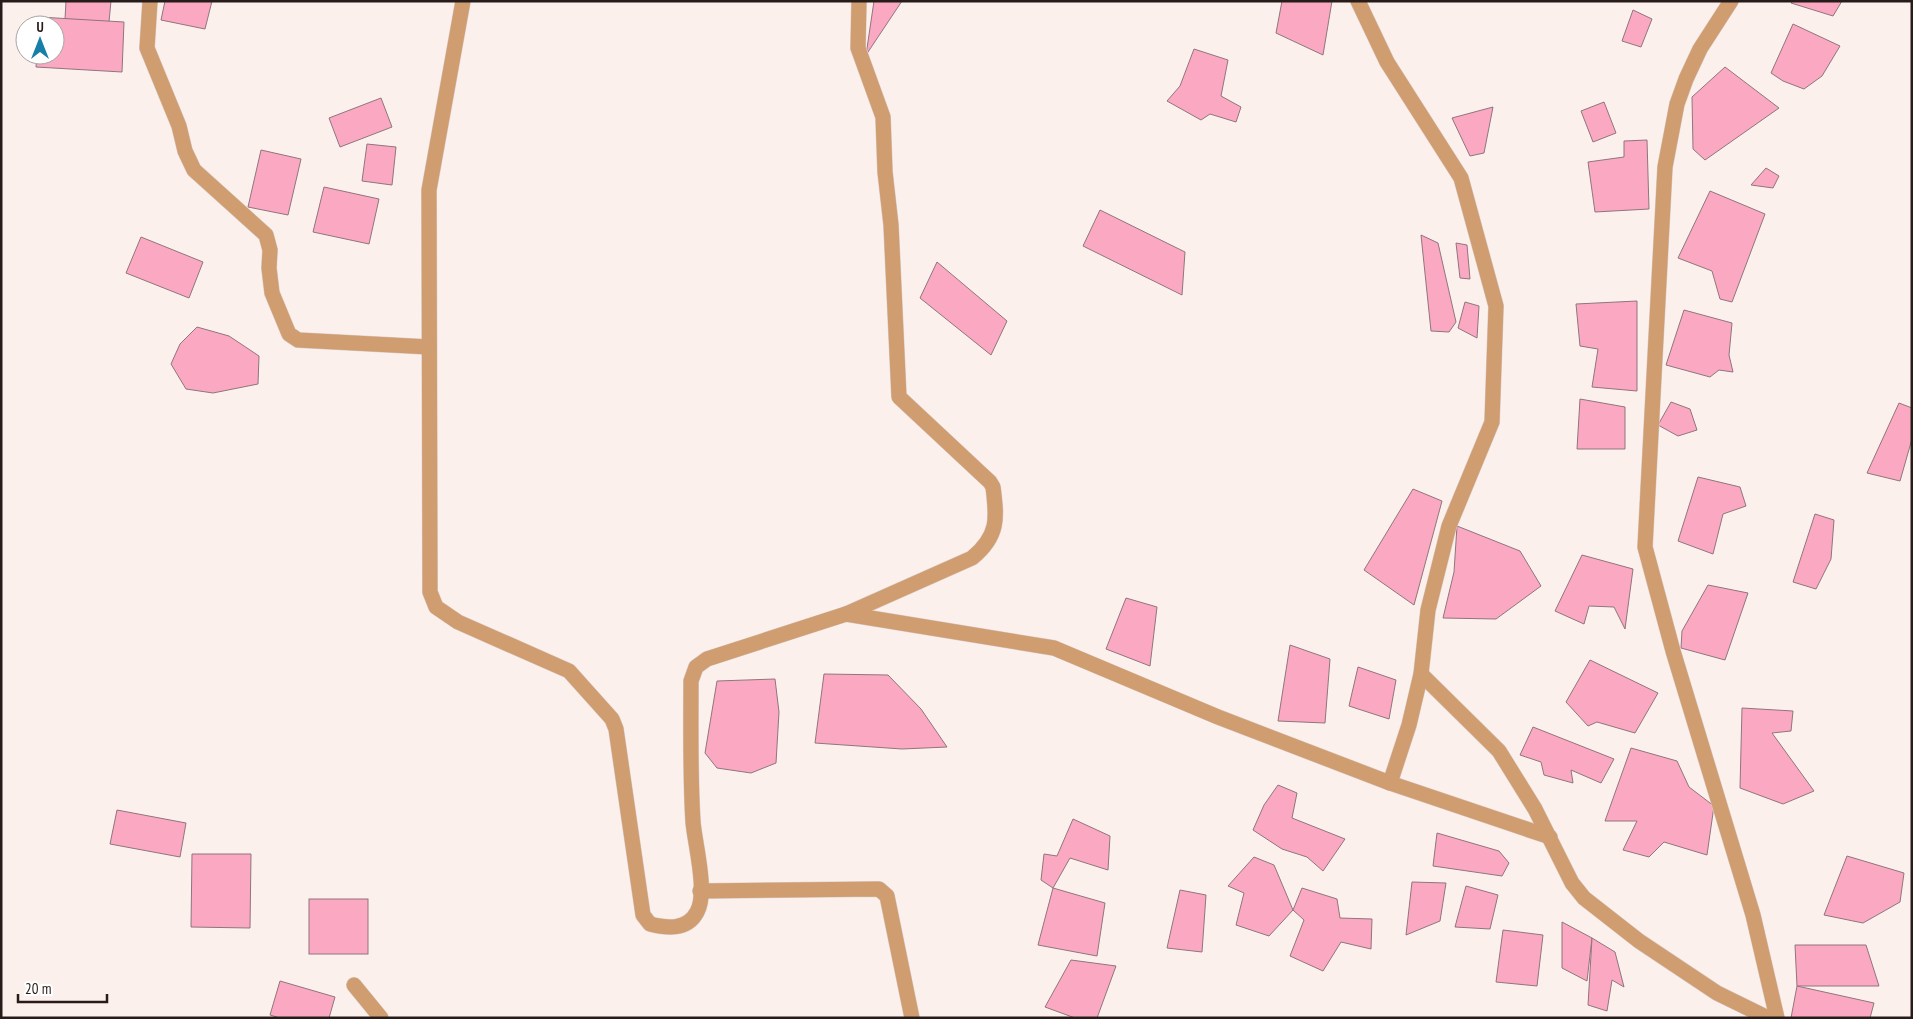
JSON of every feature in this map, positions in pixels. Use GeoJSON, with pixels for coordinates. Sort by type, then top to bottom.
{"type":"FeatureCollection","features":[{"type":"Feature","properties":{"kind":"street"},"geometry":{"type":"LineString","coordinates":[[150,1],[147,48],[179,126],[185,151],[194,170],[259,227],[268,238],[272,293],[289,334],[298,340],[429,348]]}},
{"type":"Feature","properties":{"kind":"street"},"geometry":{"type":"LineString","coordinates":[[463,1],[429,190],[431,598],[436,607],[458,622],[569,671],[612,719],[616,728],[645,921],[672,929],[687,923],[697,912],[700,892],[693,822],[691,681],[696,667],[707,659],[846,614],[972,558],[994,530],[997,520],[993,487],[990,482],[898,397],[891,225],[885,172],[883,117],[858,48],[859,1]]}},
{"type":"Feature","properties":{"kind":"street"},"geometry":{"type":"LineString","coordinates":[[1358,1],[1387,62],[1461,178],[1496,306],[1492,422],[1449,526],[1428,610],[1421,674],[1409,725],[1390,783]]}},
{"type":"Feature","properties":{"kind":"street"},"geometry":{"type":"LineString","coordinates":[[1731,1],[1700,49],[1686,79],[1677,104],[1665,168],[1645,547],[1673,651],[1753,915],[1777,1018]]}},
{"type":"Feature","properties":{"kind":"street"},"geometry":{"type":"LineString","coordinates":[[846,614],[1054,648],[1218,717],[1390,783],[1550,837]]}},
{"type":"Feature","properties":{"kind":"street"},"geometry":{"type":"LineString","coordinates":[[1421,674],[1499,751],[1550,837],[1572,883],[1584,898],[1639,941],[1717,993],[1768,1018]]}},
{"type":"Feature","properties":{"kind":"street"},"geometry":{"type":"LineString","coordinates":[[700,892],[878,888],[887,896],[912,1018]]}},
{"type":"Feature","properties":{"kind":"street"},"geometry":{"type":"LineString","coordinates":[[354,985],[382,1018]]}},
{"type":"Feature","properties":{"kind":"building"},"geometry":{"type":"Polygon","coordinates":[[[66,1],[111,1],[109,22],[65,19],[66,1]]]}},
{"type":"Feature","properties":{"kind":"building"},"geometry":{"type":"Polygon","coordinates":[[[165,1],[212,1],[205,29],[161,20],[165,1]]]}},
{"type":"Feature","properties":{"kind":"building"},"geometry":{"type":"Polygon","coordinates":[[[874,1],[902,1],[866,55],[874,1]]]}},
{"type":"Feature","properties":{"kind":"building"},"geometry":{"type":"Polygon","coordinates":[[[1282,1],[1332,1],[1323,55],[1276,33],[1282,1]]]}},
{"type":"Feature","properties":{"kind":"building"},"geometry":{"type":"Polygon","coordinates":[[[1792,1],[1842,1],[1833,16],[1791,3],[1792,1]]]}},
{"type":"Feature","properties":{"kind":"building"},"geometry":{"type":"Polygon","coordinates":[[[1633,10],[1652,19],[1641,47],[1622,41],[1633,10]]]}},
{"type":"Feature","properties":{"kind":"building"},"geometry":{"type":"Polygon","coordinates":[[[65,19],[124,22],[122,72],[36,67],[36,65],[65,65],[65,19]]]}},
{"type":"Feature","properties":{"kind":"building"},"geometry":{"type":"Polygon","coordinates":[[[1793,24],[1840,46],[1822,76],[1804,89],[1783,81],[1771,73],[1793,24]]]}},
{"type":"Feature","properties":{"kind":"building"},"geometry":{"type":"Polygon","coordinates":[[[1194,49],[1228,60],[1221,96],[1241,107],[1236,122],[1210,114],[1201,120],[1167,101],[1180,86],[1194,49]]]}},
{"type":"Feature","properties":{"kind":"building"},"geometry":{"type":"Polygon","coordinates":[[[1725,67],[1779,108],[1705,160],[1693,149],[1692,97],[1725,67]]]}},
{"type":"Feature","properties":{"kind":"building"},"geometry":{"type":"Polygon","coordinates":[[[381,98],[392,127],[340,147],[329,118],[381,98]]]}},
{"type":"Feature","properties":{"kind":"building"},"geometry":{"type":"Polygon","coordinates":[[[1604,102],[1616,133],[1593,142],[1581,111],[1604,102]]]}},
{"type":"Feature","properties":{"kind":"building"},"geometry":{"type":"Polygon","coordinates":[[[1493,107],[1484,153],[1470,156],[1452,118],[1493,107]]]}},
{"type":"Feature","properties":{"kind":"building"},"geometry":{"type":"Polygon","coordinates":[[[1647,140],[1649,209],[1595,212],[1588,162],[1624,157],[1624,141],[1647,140]]]}},
{"type":"Feature","properties":{"kind":"building"},"geometry":{"type":"Polygon","coordinates":[[[367,144],[396,147],[392,185],[362,181],[367,144]]]}},
{"type":"Feature","properties":{"kind":"building"},"geometry":{"type":"Polygon","coordinates":[[[261,150],[301,159],[288,215],[248,207],[261,150]]]}},
{"type":"Feature","properties":{"kind":"building"},"geometry":{"type":"Polygon","coordinates":[[[1766,168],[1779,176],[1773,188],[1751,185],[1766,168]]]}},
{"type":"Feature","properties":{"kind":"building"},"geometry":{"type":"Polygon","coordinates":[[[324,187],[379,199],[369,244],[313,232],[324,187]]]}},
{"type":"Feature","properties":{"kind":"building"},"geometry":{"type":"Polygon","coordinates":[[[1710,191],[1765,214],[1732,302],[1720,299],[1712,271],[1678,258],[1710,191]]]}},
{"type":"Feature","properties":{"kind":"building"},"geometry":{"type":"Polygon","coordinates":[[[1100,210],[1185,252],[1182,295],[1083,246],[1100,210]]]}},
{"type":"Feature","properties":{"kind":"building"},"geometry":{"type":"Polygon","coordinates":[[[1421,235],[1438,243],[1456,322],[1449,332],[1431,331],[1421,235]]]}},
{"type":"Feature","properties":{"kind":"building"},"geometry":{"type":"Polygon","coordinates":[[[141,237],[203,262],[189,298],[126,273],[141,237]]]}},
{"type":"Feature","properties":{"kind":"building"},"geometry":{"type":"Polygon","coordinates":[[[1456,243],[1467,245],[1470,279],[1460,278],[1456,243]]]}},
{"type":"Feature","properties":{"kind":"building"},"geometry":{"type":"Polygon","coordinates":[[[937,262],[1007,321],[991,355],[920,298],[937,262]]]}},
{"type":"Feature","properties":{"kind":"building"},"geometry":{"type":"Polygon","coordinates":[[[1637,301],[1637,391],[1592,387],[1598,349],[1580,346],[1576,304],[1637,301]]]}},
{"type":"Feature","properties":{"kind":"building"},"geometry":{"type":"Polygon","coordinates":[[[1465,302],[1479,306],[1477,338],[1458,328],[1465,302]]]}},
{"type":"Feature","properties":{"kind":"building"},"geometry":{"type":"Polygon","coordinates":[[[1684,310],[1732,323],[1729,355],[1733,372],[1719,370],[1710,377],[1666,365],[1684,310]]]}},
{"type":"Feature","properties":{"kind":"building"},"geometry":{"type":"Polygon","coordinates":[[[197,327],[229,336],[259,356],[258,384],[213,393],[186,389],[171,364],[180,344],[197,327]]]}},
{"type":"Feature","properties":{"kind":"building"},"geometry":{"type":"Polygon","coordinates":[[[1580,399],[1625,407],[1625,449],[1577,449],[1580,399]]]}},
{"type":"Feature","properties":{"kind":"building"},"geometry":{"type":"Polygon","coordinates":[[[1671,402],[1690,409],[1697,430],[1678,436],[1658,425],[1671,402]]]}},
{"type":"Feature","properties":{"kind":"building"},"geometry":{"type":"Polygon","coordinates":[[[1899,403],[1912,408],[1912,439],[1900,481],[1867,473],[1899,403]]]}},
{"type":"Feature","properties":{"kind":"building"},"geometry":{"type":"Polygon","coordinates":[[[1698,477],[1740,487],[1746,506],[1723,514],[1713,554],[1678,541],[1698,477]]]}},
{"type":"Feature","properties":{"kind":"building"},"geometry":{"type":"Polygon","coordinates":[[[1413,489],[1442,501],[1414,605],[1364,570],[1413,489]]]}},
{"type":"Feature","properties":{"kind":"building"},"geometry":{"type":"Polygon","coordinates":[[[1815,514],[1834,520],[1831,559],[1816,589],[1793,582],[1815,514]]]}},
{"type":"Feature","properties":{"kind":"building"},"geometry":{"type":"Polygon","coordinates":[[[1457,526],[1520,551],[1541,586],[1496,619],[1443,618],[1454,572],[1457,526]]]}},
{"type":"Feature","properties":{"kind":"building"},"geometry":{"type":"Polygon","coordinates":[[[1582,555],[1633,569],[1625,629],[1614,607],[1589,606],[1584,624],[1555,611],[1582,555]]]}},
{"type":"Feature","properties":{"kind":"building"},"geometry":{"type":"Polygon","coordinates":[[[1708,585],[1748,593],[1725,660],[1681,648],[1682,631],[1708,585]]]}},
{"type":"Feature","properties":{"kind":"building"},"geometry":{"type":"Polygon","coordinates":[[[1126,598],[1157,607],[1150,666],[1106,649],[1126,598]]]}},
{"type":"Feature","properties":{"kind":"building"},"geometry":{"type":"Polygon","coordinates":[[[1290,645],[1330,659],[1325,723],[1278,721],[1290,645]]]}},
{"type":"Feature","properties":{"kind":"building"},"geometry":{"type":"Polygon","coordinates":[[[1590,660],[1658,693],[1635,733],[1597,722],[1588,726],[1566,702],[1590,660]]]}},
{"type":"Feature","properties":{"kind":"building"},"geometry":{"type":"Polygon","coordinates":[[[1358,667],[1396,680],[1389,719],[1349,706],[1358,667]]]}},
{"type":"Feature","properties":{"kind":"building"},"geometry":{"type":"Polygon","coordinates":[[[824,674],[888,675],[921,709],[947,747],[902,749],[815,743],[824,674]]]}},
{"type":"Feature","properties":{"kind":"building"},"geometry":{"type":"Polygon","coordinates":[[[775,679],[779,712],[776,763],[751,773],[717,768],[705,753],[717,681],[775,679]]]}},
{"type":"Feature","properties":{"kind":"building"},"geometry":{"type":"Polygon","coordinates":[[[1742,708],[1793,711],[1791,731],[1772,733],[1814,791],[1783,804],[1740,788],[1742,708]]]}},
{"type":"Feature","properties":{"kind":"building"},"geometry":{"type":"Polygon","coordinates":[[[1533,727],[1614,759],[1601,783],[1571,770],[1573,783],[1544,775],[1541,762],[1520,755],[1533,727]]]}},
{"type":"Feature","properties":{"kind":"building"},"geometry":{"type":"Polygon","coordinates":[[[1631,748],[1677,761],[1689,787],[1714,806],[1707,855],[1664,842],[1649,857],[1623,850],[1637,821],[1605,821],[1631,748]]]}},
{"type":"Feature","properties":{"kind":"building"},"geometry":{"type":"Polygon","coordinates":[[[1278,785],[1297,793],[1292,818],[1345,839],[1323,871],[1307,857],[1282,849],[1253,830],[1264,805],[1278,785]]]}},
{"type":"Feature","properties":{"kind":"building"},"geometry":{"type":"Polygon","coordinates":[[[117,810],[186,823],[180,857],[110,844],[117,810]]]}},
{"type":"Feature","properties":{"kind":"building"},"geometry":{"type":"Polygon","coordinates":[[[1073,819],[1110,836],[1108,870],[1070,858],[1053,888],[1041,880],[1044,854],[1057,856],[1073,819]]]}},
{"type":"Feature","properties":{"kind":"building"},"geometry":{"type":"Polygon","coordinates":[[[1437,833],[1499,851],[1509,863],[1502,876],[1433,866],[1437,833]]]}},
{"type":"Feature","properties":{"kind":"building"},"geometry":{"type":"Polygon","coordinates":[[[192,854],[251,854],[250,928],[191,927],[192,854]]]}},
{"type":"Feature","properties":{"kind":"building"},"geometry":{"type":"Polygon","coordinates":[[[1847,856],[1904,873],[1900,902],[1863,923],[1824,915],[1847,856]]]}},
{"type":"Feature","properties":{"kind":"building"},"geometry":{"type":"Polygon","coordinates":[[[1254,857],[1274,865],[1293,910],[1269,936],[1236,925],[1244,893],[1228,886],[1254,857]]]}},
{"type":"Feature","properties":{"kind":"building"},"geometry":{"type":"Polygon","coordinates":[[[1412,882],[1446,883],[1440,921],[1406,935],[1412,882]]]}},
{"type":"Feature","properties":{"kind":"building"},"geometry":{"type":"Polygon","coordinates":[[[1466,886],[1498,895],[1490,929],[1455,927],[1466,886]]]}},
{"type":"Feature","properties":{"kind":"building"},"geometry":{"type":"Polygon","coordinates":[[[1053,888],[1105,903],[1097,956],[1038,945],[1053,888]]]}},
{"type":"Feature","properties":{"kind":"building"},"geometry":{"type":"Polygon","coordinates":[[[1302,888],[1337,899],[1340,918],[1372,919],[1371,949],[1341,942],[1323,971],[1290,956],[1304,920],[1293,910],[1302,888]]]}},
{"type":"Feature","properties":{"kind":"building"},"geometry":{"type":"Polygon","coordinates":[[[1180,890],[1206,895],[1202,952],[1167,948],[1180,890]]]}},
{"type":"Feature","properties":{"kind":"building"},"geometry":{"type":"Polygon","coordinates":[[[309,899],[368,899],[368,954],[309,954],[309,899]]]}},
{"type":"Feature","properties":{"kind":"building"},"geometry":{"type":"Polygon","coordinates":[[[1562,922],[1592,938],[1587,981],[1562,968],[1562,922]]]}},
{"type":"Feature","properties":{"kind":"building"},"geometry":{"type":"Polygon","coordinates":[[[1503,930],[1543,935],[1537,986],[1496,982],[1503,930]]]}},
{"type":"Feature","properties":{"kind":"building"},"geometry":{"type":"Polygon","coordinates":[[[1592,938],[1615,952],[1624,987],[1612,980],[1607,1011],[1588,1005],[1592,938]]]}},
{"type":"Feature","properties":{"kind":"building"},"geometry":{"type":"Polygon","coordinates":[[[1795,945],[1866,945],[1879,986],[1797,986],[1795,945]]]}},
{"type":"Feature","properties":{"kind":"building"},"geometry":{"type":"Polygon","coordinates":[[[1071,960],[1116,966],[1097,1018],[1075,1018],[1045,1007],[1071,960]]]}},
{"type":"Feature","properties":{"kind":"building"},"geometry":{"type":"Polygon","coordinates":[[[280,981],[335,997],[329,1018],[280,1018],[270,1015],[280,981]]]}},
{"type":"Feature","properties":{"kind":"building"},"geometry":{"type":"Polygon","coordinates":[[[1797,986],[1874,1003],[1870,1018],[1791,1018],[1797,986]]]}}]}
